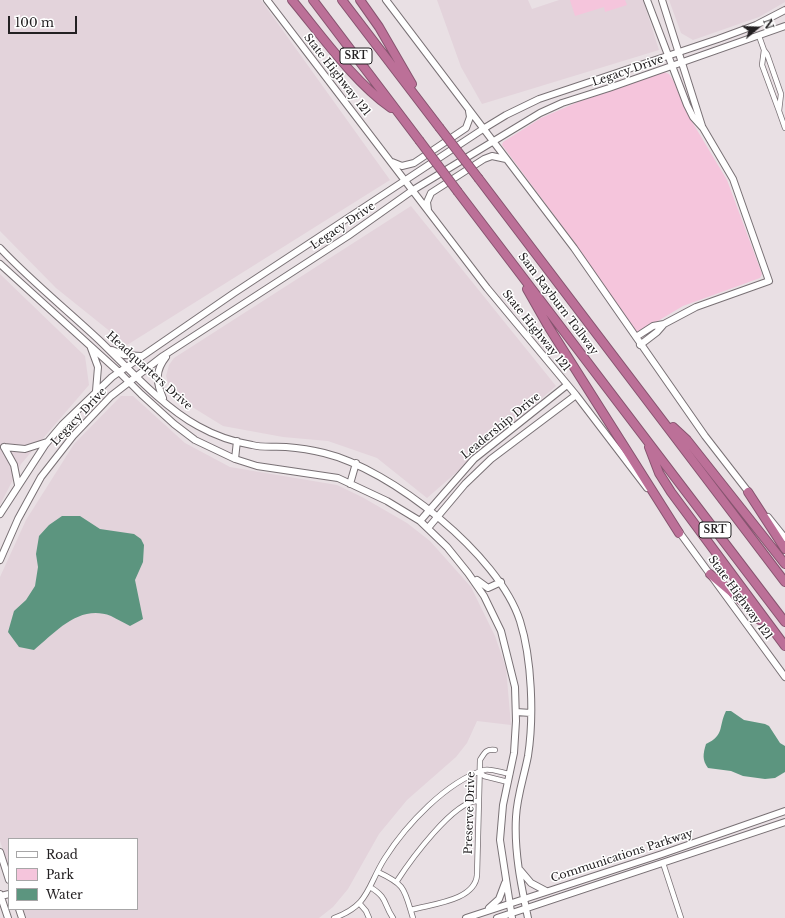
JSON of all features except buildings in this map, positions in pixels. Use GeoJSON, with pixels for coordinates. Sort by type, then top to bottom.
{"type":"FeatureCollection","features":[{"type":"Feature","properties":{"kind":"highway"},"geometry":{"type":"LineString","coordinates":[[292,0],[342,60],[380,99],[398,113]]}},
{"type":"Feature","properties":{"kind":"highway","name":"Sam Rayburn Tollway"},"geometry":{"type":"LineString","coordinates":[[313,0],[785,622]]}},
{"type":"Feature","properties":{"kind":"highway","name":"Sam Rayburn Tollway"},"geometry":{"type":"LineString","coordinates":[[342,0],[785,582]]}},
{"type":"Feature","properties":{"kind":"highway"},"geometry":{"type":"LineString","coordinates":[[360,0],[396,56],[425,108]]}},
{"type":"Feature","properties":{"kind":"highway"},"geometry":{"type":"LineString","coordinates":[[510,260],[548,326],[679,533]]}},
{"type":"Feature","properties":{"kind":"highway"},"geometry":{"type":"LineString","coordinates":[[656,412],[687,440],[784,562]]}},
{"type":"Feature","properties":{"kind":"highway"},"geometry":{"type":"LineString","coordinates":[[645,437],[659,473],[671,492],[785,646]]}},
{"type":"Feature","properties":{"kind":"highway"},"geometry":{"type":"LineString","coordinates":[[748,492],[785,549]]}},
{"type":"Feature","properties":{"kind":"highway"},"geometry":{"type":"LineString","coordinates":[[710,574],[742,602],[785,646]]}},
{"type":"Feature","properties":{"kind":"main road","name":"State Highway 121"},"geometry":{"type":"LineString","coordinates":[[267,0],[392,162],[486,288],[576,395],[785,677]]}},
{"type":"Feature","properties":{"kind":"main road"},"geometry":{"type":"LineString","coordinates":[[386,0],[574,248],[640,345],[705,436],[785,538]]}},
{"type":"Feature","properties":{"kind":"main road"},"geometry":{"type":"LineString","coordinates":[[636,337],[653,326],[664,324],[702,304],[769,281],[738,190],[728,168],[703,128],[693,117],[687,105],[670,66],[647,0]]}},
{"type":"Feature","properties":{"kind":"main road"},"geometry":{"type":"LineString","coordinates":[[662,0],[680,51],[703,128]]}},
{"type":"Feature","properties":{"kind":"main road","name":"Legacy Drive"},"geometry":{"type":"LineString","coordinates":[[0,514],[47,442],[96,392],[119,372],[405,180],[484,129],[512,112],[539,99],[756,25],[785,10]]}},
{"type":"Feature","properties":{"kind":"main road"},"geometry":{"type":"LineString","coordinates":[[756,25],[759,36]]}},
{"type":"Feature","properties":{"kind":"main road","name":"Legacy Drive"},"geometry":{"type":"LineString","coordinates":[[0,560],[18,519],[46,470],[86,421],[111,396],[169,352],[348,236],[413,190],[525,121],[562,103],[785,26]]}},
{"type":"Feature","properties":{"kind":"main road"},"geometry":{"type":"LineString","coordinates":[[392,162],[402,166],[414,162],[466,128],[470,117],[469,109]]}},
{"type":"Feature","properties":{"kind":"main road"},"geometry":{"type":"LineString","coordinates":[[428,210],[427,202],[431,193],[477,163],[492,156],[506,159]]}},
{"type":"Feature","properties":{"kind":"main road","name":"Headquarters Drive"},"geometry":{"type":"LineString","coordinates":[[0,248],[127,367],[165,401],[195,424],[214,434],[253,446],[312,450],[356,463],[398,487],[429,510],[480,557],[501,582],[520,619],[525,638],[530,675],[531,713],[528,751],[521,782],[516,821],[516,848],[528,918]]}},
{"type":"Feature","properties":{"kind":"main road","name":"Headquarters Drive"},"geometry":{"type":"LineString","coordinates":[[0,264],[185,433],[217,452],[235,459],[257,466],[330,476],[387,501],[420,521],[461,563],[479,588],[501,631],[515,687],[516,721],[514,753],[502,813],[500,840],[512,916]]}},
{"type":"Feature","properties":{"kind":"main road"},"geometry":{"type":"LineString","coordinates":[[640,345],[657,332],[664,324]]}},
{"type":"Feature","properties":{"kind":"main road"},"geometry":{"type":"LineString","coordinates":[[90,345],[98,368],[96,392]]}},
{"type":"Feature","properties":{"kind":"main road"},"geometry":{"type":"LineString","coordinates":[[104,345],[124,355],[141,356]]}},
{"type":"Feature","properties":{"kind":"main road"},"geometry":{"type":"LineString","coordinates":[[165,401],[159,389],[157,377],[160,364],[169,352]]}},
{"type":"Feature","properties":{"kind":"main road","name":"Leadership Drive"},"geometry":{"type":"LineString","coordinates":[[420,521],[474,459],[567,385]]}},
{"type":"Feature","properties":{"kind":"main road","name":"Leadership Drive"},"geometry":{"type":"LineString","coordinates":[[428,528],[465,484],[491,459],[576,395]]}},
{"type":"Feature","properties":{"kind":"main road"},"geometry":{"type":"LineString","coordinates":[[235,459],[237,441]]}},
{"type":"Feature","properties":{"kind":"main road"},"geometry":{"type":"LineString","coordinates":[[18,485],[14,465],[4,447],[25,449],[47,442]]}},
{"type":"Feature","properties":{"kind":"main road"},"geometry":{"type":"LineString","coordinates":[[350,484],[356,463]]}},
{"type":"Feature","properties":{"kind":"main road"},"geometry":{"type":"LineString","coordinates":[[461,563],[481,585],[488,588],[501,582]]}},
{"type":"Feature","properties":{"kind":"main road"},"geometry":{"type":"LineString","coordinates":[[516,712],[531,713]]}},
{"type":"Feature","properties":{"kind":"main road"},"geometry":{"type":"LineString","coordinates":[[516,721],[530,720]]}},
{"type":"Feature","properties":{"kind":"main road"},"geometry":{"type":"LineString","coordinates":[[510,774],[521,782]]}},
{"type":"Feature","properties":{"kind":"main road"},"geometry":{"type":"LineString","coordinates":[[508,782],[521,782]]}},
{"type":"Feature","properties":{"kind":"main road","name":"Communications Parkway"},"geometry":{"type":"LineString","coordinates":[[466,918],[608,872],[785,811]]}},
{"type":"Feature","properties":{"kind":"main road"},"geometry":{"type":"LineString","coordinates":[[776,814],[782,822]]}},
{"type":"Feature","properties":{"kind":"main road","name":"Communications Parkway"},"geometry":{"type":"LineString","coordinates":[[497,918],[512,916],[526,908],[782,822]]}},
{"type":"Feature","properties":{"kind":"main road"},"geometry":{"type":"LineString","coordinates":[[0,852],[8,877]]}},
{"type":"Feature","properties":{"kind":"main road"},"geometry":{"type":"LineString","coordinates":[[519,869],[531,883],[546,891]]}},
{"type":"Feature","properties":{"kind":"main road"},"geometry":{"type":"LineString","coordinates":[[485,912],[499,898],[506,882]]}},
{"type":"Feature","properties":{"kind":"main road"},"geometry":{"type":"LineString","coordinates":[[0,895],[8,918]]}},
{"type":"Feature","properties":{"kind":"street"},"geometry":{"type":"LineString","coordinates":[[759,36],[781,94],[779,111]]}},
{"type":"Feature","properties":{"kind":"street"},"geometry":{"type":"LineString","coordinates":[[764,50],[762,65],[785,128]]}},
{"type":"Feature","properties":{"kind":"street"},"geometry":{"type":"LineString","coordinates":[[766,76],[774,73]]}},
{"type":"Feature","properties":{"kind":"street","name":"Preserve Drive"},"geometry":{"type":"LineString","coordinates":[[411,910],[464,894],[475,886],[477,875],[480,760],[485,751],[488,749],[495,750]]}},
{"type":"Feature","properties":{"kind":"street"},"geometry":{"type":"LineString","coordinates":[[334,918],[345,914],[360,904],[386,857],[423,812],[460,781],[485,769],[510,774]]}},
{"type":"Feature","properties":{"kind":"street"},"geometry":{"type":"LineString","coordinates":[[480,772],[484,776],[508,782]]}},
{"type":"Feature","properties":{"kind":"street"},"geometry":{"type":"LineString","coordinates":[[397,881],[441,824],[472,801],[478,801]]}},
{"type":"Feature","properties":{"kind":"street"},"geometry":{"type":"LineString","coordinates":[[663,863],[681,918]]}},
{"type":"Feature","properties":{"kind":"street"},"geometry":{"type":"LineString","coordinates":[[378,872],[397,881],[404,890],[413,918]]}},
{"type":"Feature","properties":{"kind":"street"},"geometry":{"type":"LineString","coordinates":[[370,887],[386,900],[391,916]]}},
{"type":"Feature","properties":{"kind":"street"},"geometry":{"type":"LineString","coordinates":[[360,904],[366,911],[369,918]]}},
{"type":"Feature","properties":{"kind":"shaded area"},"geometry":{"type":"Polygon","coordinates":[[[0,0],[261,0],[390,180],[127,345],[56,288],[0,231],[0,0]]]}},
{"type":"Feature","properties":{"kind":"shaded area"},"geometry":{"type":"Polygon","coordinates":[[[437,0],[528,0],[532,9],[559,0],[643,0],[659,50],[482,104],[461,67],[437,0]]]}},
{"type":"Feature","properties":{"kind":"shaded area"},"geometry":{"type":"Polygon","coordinates":[[[669,0],[785,0],[785,2],[759,17],[693,40],[681,33],[669,0]]]}},
{"type":"Feature","properties":{"kind":"shaded area"},"geometry":{"type":"Polygon","coordinates":[[[411,206],[556,386],[427,498],[377,458],[328,441],[283,437],[223,426],[176,397],[170,389],[166,376],[169,365],[174,358],[411,206]]]}},
{"type":"Feature","properties":{"kind":"shaded area"},"geometry":{"type":"Polygon","coordinates":[[[0,274],[85,356],[89,385],[21,464],[0,505],[0,274]]]}},
{"type":"Feature","properties":{"kind":"shaded area"},"geometry":{"type":"Polygon","coordinates":[[[121,396],[133,396],[185,443],[230,467],[337,485],[362,497],[407,523],[430,541],[471,587],[495,636],[506,668],[511,725],[477,721],[467,743],[456,757],[407,800],[379,834],[348,889],[333,907],[319,918],[26,918],[23,910],[138,910],[138,838],[8,838],[8,865],[0,841],[0,577],[26,520],[74,444],[121,396]]]}},
{"type":"Feature","properties":{"kind":"green space"},"geometry":{"type":"Polygon","coordinates":[[[570,0],[625,0],[627,5],[605,12],[604,7],[575,16],[570,0]]]}},
{"type":"Feature","properties":{"kind":"green space"},"geometry":{"type":"Polygon","coordinates":[[[664,72],[669,74],[673,80],[688,115],[727,180],[762,274],[760,278],[683,306],[637,332],[568,234],[502,145],[503,142],[541,118],[578,102],[664,72]]]}},
{"type":"Feature","properties":{"kind":"water"},"geometry":{"type":"Polygon","coordinates":[[[62,516],[80,516],[100,529],[134,534],[141,539],[144,545],[143,562],[135,580],[143,619],[130,626],[111,616],[99,613],[89,614],[78,617],[69,622],[34,650],[19,647],[8,632],[14,611],[26,600],[35,586],[38,567],[36,554],[39,536],[49,525],[62,516]]]}},
{"type":"Feature","properties":{"kind":"water"},"geometry":{"type":"Polygon","coordinates":[[[726,711],[731,711],[744,720],[769,726],[780,743],[785,746],[785,772],[775,778],[765,779],[743,776],[731,771],[708,768],[704,757],[706,744],[712,741],[719,734],[726,711]]]}}]}
